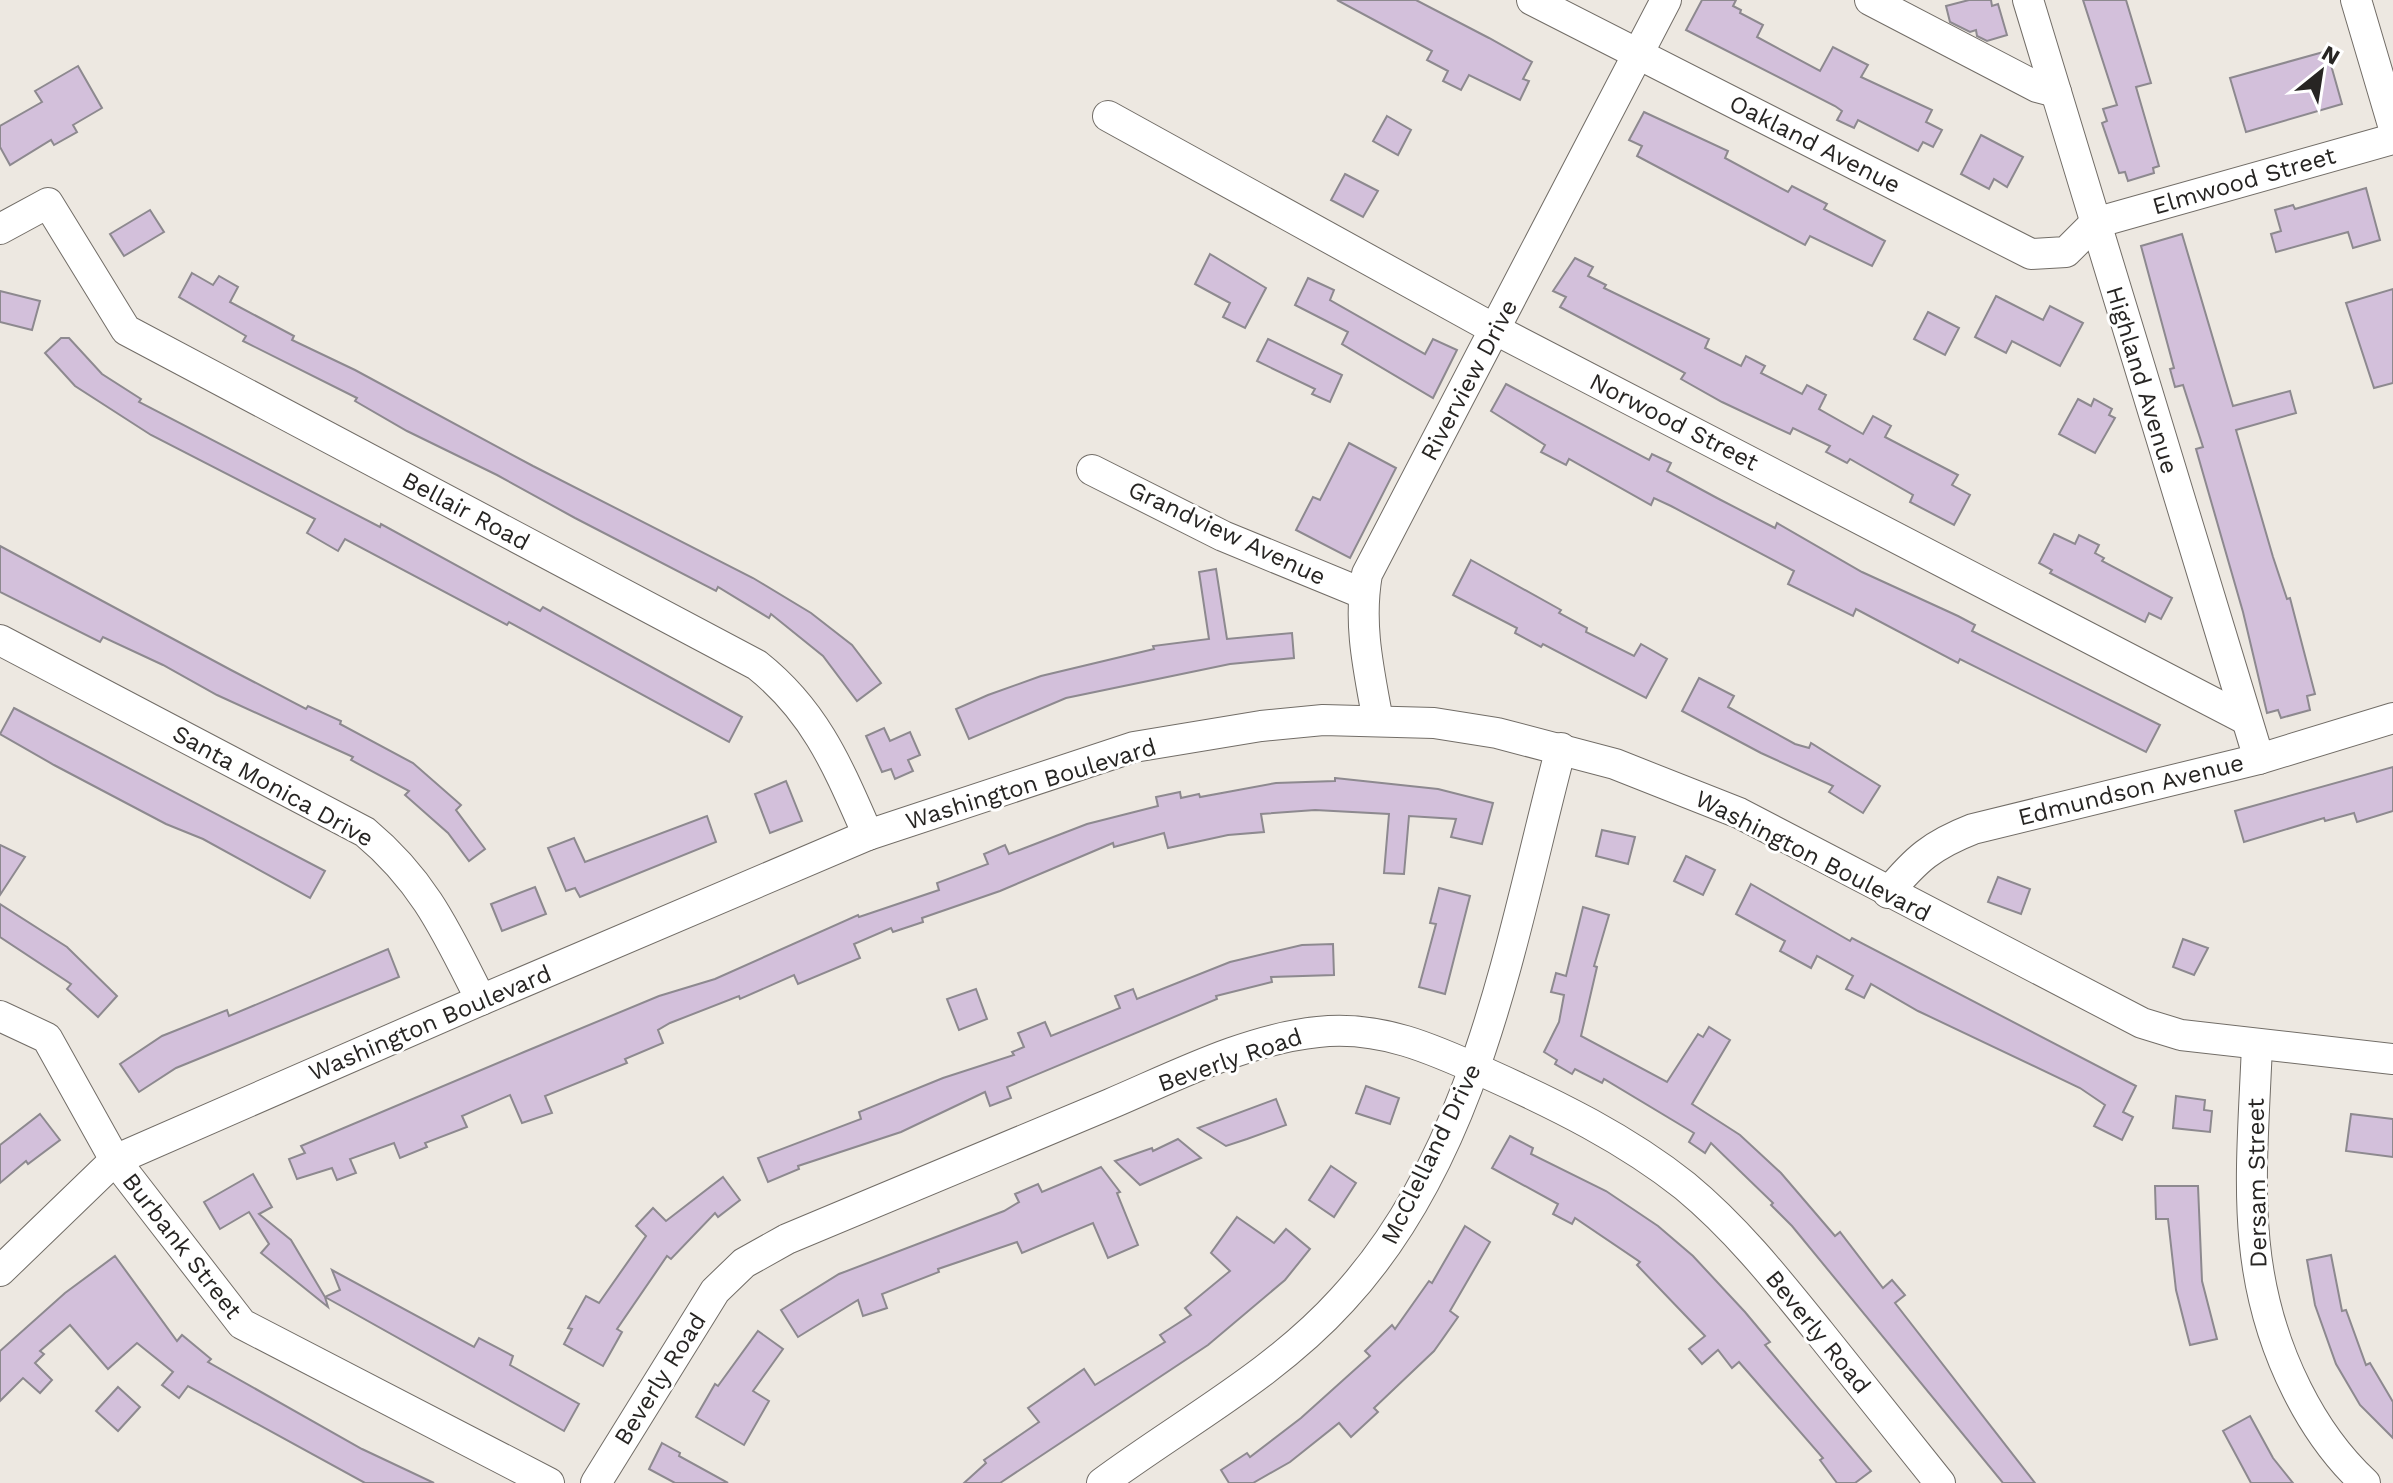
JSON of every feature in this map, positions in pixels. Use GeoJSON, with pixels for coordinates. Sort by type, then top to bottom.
{"type":"FeatureCollection","features":[{"type":"Feature","properties":{"kind":"street","name":"Oakland Avenue"},"geometry":{"type":"LineString","coordinates":[[1532,0],[2031,254],[2066,252],[2095,223]]}},
{"type":"Feature","properties":{"kind":"street","name":"Riverview Drive"},"geometry":{"type":"LineString","coordinates":[[1378,721],[1363,636],[1367,574],[1666,0]]}},
{"type":"Feature","properties":{"kind":"street"},"geometry":{"type":"LineString","coordinates":[[1870,0],[2037,87],[2056,92]]}},
{"type":"Feature","properties":{"kind":"street","name":"Highland Avenue"},"geometry":{"type":"LineString","coordinates":[[2028,0],[2259,759]]}},
{"type":"Feature","properties":{"kind":"street"},"geometry":{"type":"LineString","coordinates":[[2356,0],[2393,125]]}},
{"type":"Feature","properties":{"kind":"street","name":"Norwood Street"},"geometry":{"type":"LineString","coordinates":[[1108,116],[1496,330],[2245,719]]}},
{"type":"Feature","properties":{"kind":"street","name":"Elmwood Street"},"geometry":{"type":"LineString","coordinates":[[2095,223],[2393,139]]}},
{"type":"Feature","properties":{"kind":"street","name":"Bellair Road"},"geometry":{"type":"LineString","coordinates":[[0,229],[48,203],[126,330],[757,665],[787,689],[813,722],[836,761],[868,835]]}},
{"type":"Feature","properties":{"kind":"street","name":"Grandview Avenue"},"geometry":{"type":"LineString","coordinates":[[1092,470],[1223,536],[1364,594]]}},
{"type":"Feature","properties":{"kind":"street","name":"Santa Monica Drive"},"geometry":{"type":"LineString","coordinates":[[0,640],[365,832],[399,863],[428,898],[481,1000]]}},
{"type":"Feature","properties":{"kind":"street","name":"Edmundson Avenue"},"geometry":{"type":"LineString","coordinates":[[1888,893],[1914,861],[1939,842],[1973,829],[2259,759],[2393,718]]}},
{"type":"Feature","properties":{"kind":"street","name":"Washington Boulevard"},"geometry":{"type":"LineString","coordinates":[[0,1271],[115,1160],[868,835],[1134,747],[1261,726],[1323,720],[1434,723],[1497,733],[1630,769],[1739,813],[2142,1023],[2181,1035],[2393,1059]]}},
{"type":"Feature","properties":{"kind":"street","name":"McClelland Drive"},"geometry":{"type":"LineString","coordinates":[[1102,1483],[1260,1373],[1341,1301],[1382,1254],[1431,1165],[1476,1068],[1561,748]]}},
{"type":"Feature","properties":{"kind":"street","name":"Burbank Street"},"geometry":{"type":"LineString","coordinates":[[0,1016],[47,1038],[115,1160],[242,1324],[549,1483]]}},
{"type":"Feature","properties":{"kind":"street","name":"Beverly Road"},"geometry":{"type":"LineString","coordinates":[[596,1483],[715,1291],[744,1263],[787,1239],[1170,1079],[1273,1041],[1316,1032],[1383,1033],[1429,1046],[1554,1104],[1627,1145],[1683,1185],[1726,1223],[1769,1270],[1940,1483]]}},
{"type":"Feature","properties":{"kind":"street","name":"Dersam Street"},"geometry":{"type":"LineString","coordinates":[[2257,1045],[2253,1235],[2263,1308],[2280,1355],[2305,1404],[2328,1441],[2365,1483]]}},
{"type":"Feature","properties":{"kind":"building"},"geometry":{"type":"Polygon","coordinates":[[[1337,0],[1416,0],[1489,38],[1532,62],[1523,79],[1529,81],[1520,100],[1469,75],[1461,90],[1443,81],[1448,71],[1427,60],[1432,51],[1337,0]]]}},
{"type":"Feature","properties":{"kind":"building"},"geometry":{"type":"Polygon","coordinates":[[[1702,0],[1736,0],[1733,6],[1741,10],[1740,13],[1763,25],[1757,37],[1820,71],[1833,47],[1868,65],[1861,77],[1932,110],[1926,122],[1942,130],[1933,147],[1923,142],[1918,151],[1858,120],[1854,128],[1837,120],[1842,111],[1835,106],[1686,30],[1702,0]]]}},
{"type":"Feature","properties":{"kind":"building"},"geometry":{"type":"Polygon","coordinates":[[[1969,0],[1991,0],[1992,6],[1998,4],[2007,35],[1987,41],[1977,36],[1976,30],[1970,32],[1950,22],[1946,6],[1969,0]]]}},
{"type":"Feature","properties":{"kind":"building"},"geometry":{"type":"Polygon","coordinates":[[[2083,0],[2126,0],[2151,83],[2136,87],[2159,166],[2153,168],[2154,173],[2128,181],[2125,172],[2119,173],[2102,123],[2107,121],[2103,109],[2117,105],[2083,0]]]}},
{"type":"Feature","properties":{"kind":"building"},"geometry":{"type":"Polygon","coordinates":[[[2327,51],[2342,104],[2246,132],[2230,78],[2327,51]]]}},
{"type":"Feature","properties":{"kind":"building"},"geometry":{"type":"Polygon","coordinates":[[[78,66],[102,108],[73,125],[77,132],[54,145],[51,140],[10,165],[0,147],[0,126],[42,102],[35,91],[78,66]]]}},
{"type":"Feature","properties":{"kind":"building"},"geometry":{"type":"Polygon","coordinates":[[[1644,112],[1728,151],[1725,158],[1788,192],[1792,186],[1827,204],[1824,209],[1885,241],[1872,266],[1810,236],[1805,245],[1637,156],[1642,146],[1629,140],[1644,112]]]}},
{"type":"Feature","properties":{"kind":"building"},"geometry":{"type":"Polygon","coordinates":[[[1387,116],[1411,130],[1398,155],[1373,141],[1387,116]]]}},
{"type":"Feature","properties":{"kind":"building"},"geometry":{"type":"Polygon","coordinates":[[[1981,135],[2023,157],[2007,187],[1994,179],[1989,189],[1961,174],[1981,135]]]}},
{"type":"Feature","properties":{"kind":"building"},"geometry":{"type":"Polygon","coordinates":[[[1345,174],[1378,191],[1363,217],[1331,200],[1345,174]]]}},
{"type":"Feature","properties":{"kind":"building"},"geometry":{"type":"Polygon","coordinates":[[[2366,188],[2380,240],[2353,248],[2348,232],[2276,252],[2271,234],[2281,231],[2275,210],[2293,205],[2295,209],[2366,188]]]}},
{"type":"Feature","properties":{"kind":"building"},"geometry":{"type":"Polygon","coordinates":[[[150,210],[164,232],[124,256],[110,234],[150,210]]]}},
{"type":"Feature","properties":{"kind":"building"},"geometry":{"type":"Polygon","coordinates":[[[2182,234],[2233,406],[2290,391],[2296,413],[2236,430],[2273,557],[2287,599],[2290,598],[2315,694],[2307,696],[2310,710],[2281,718],[2278,710],[2267,713],[2243,612],[2196,449],[2203,447],[2183,385],[2175,387],[2170,369],[2174,368],[2141,246],[2182,234]]]}},
{"type":"Feature","properties":{"kind":"building"},"geometry":{"type":"Polygon","coordinates":[[[1210,254],[1266,288],[1245,328],[1223,317],[1230,303],[1195,284],[1210,254]]]}},
{"type":"Feature","properties":{"kind":"building"},"geometry":{"type":"Polygon","coordinates":[[[1575,258],[1593,267],[1588,276],[1606,285],[1604,288],[1709,339],[1705,348],[1741,366],[1746,356],[1765,366],[1761,373],[1802,394],[1807,385],[1826,395],[1819,409],[1863,434],[1873,416],[1891,426],[1885,437],[1958,475],[1952,485],[1970,495],[1954,525],[1910,502],[1913,495],[1850,459],[1847,463],[1826,452],[1830,446],[1793,428],[1790,434],[1722,402],[1681,379],[1685,373],[1560,307],[1566,297],[1553,291],[1575,258]]]}},
{"type":"Feature","properties":{"kind":"building"},"geometry":{"type":"Polygon","coordinates":[[[192,273],[213,285],[219,276],[238,287],[230,302],[294,336],[292,340],[753,578],[811,613],[852,645],[881,683],[857,701],[823,656],[771,614],[769,618],[718,587],[716,591],[407,431],[355,401],[357,398],[243,341],[246,336],[179,297],[192,273]]]}},
{"type":"Feature","properties":{"kind":"building"},"geometry":{"type":"Polygon","coordinates":[[[1308,278],[1334,290],[1330,300],[1425,354],[1433,339],[1457,350],[1433,398],[1342,344],[1348,332],[1295,305],[1308,278]]]}},
{"type":"Feature","properties":{"kind":"building"},"geometry":{"type":"Polygon","coordinates":[[[2393,289],[2393,383],[2374,388],[2346,303],[2393,289]]]}},
{"type":"Feature","properties":{"kind":"building"},"geometry":{"type":"Polygon","coordinates":[[[0,291],[40,301],[32,330],[0,322],[0,291]]]}},
{"type":"Feature","properties":{"kind":"building"},"geometry":{"type":"Polygon","coordinates":[[[1996,296],[2043,320],[2050,306],[2083,323],[2060,366],[2012,341],[2006,353],[1975,337],[1996,296]]]}},
{"type":"Feature","properties":{"kind":"building"},"geometry":{"type":"Polygon","coordinates":[[[1928,312],[1959,328],[1945,355],[1914,339],[1928,312]]]}},
{"type":"Feature","properties":{"kind":"building"},"geometry":{"type":"Polygon","coordinates":[[[61,338],[69,338],[102,374],[141,399],[139,402],[380,527],[381,524],[540,611],[543,607],[742,717],[729,742],[509,622],[507,625],[345,539],[338,551],[307,533],[315,519],[151,435],[75,386],[45,353],[61,338]]]}},
{"type":"Feature","properties":{"kind":"building"},"geometry":{"type":"Polygon","coordinates":[[[1268,339],[1342,375],[1330,402],[1312,394],[1315,389],[1257,361],[1268,339]]]}},
{"type":"Feature","properties":{"kind":"building"},"geometry":{"type":"Polygon","coordinates":[[[1506,384],[1649,460],[1652,454],[1671,463],[1667,471],[1717,498],[1775,528],[1777,523],[1862,572],[1975,625],[1972,631],[2160,725],[2146,752],[1960,659],[1958,663],[1856,609],[1853,616],[1788,584],[1794,571],[1671,506],[1654,498],[1651,505],[1569,459],[1566,465],[1541,452],[1545,445],[1491,411],[1506,384]]]}},
{"type":"Feature","properties":{"kind":"building"},"geometry":{"type":"Polygon","coordinates":[[[2078,399],[2091,406],[2094,399],[2112,409],[2109,415],[2115,418],[2095,453],[2059,434],[2078,399]]]}},
{"type":"Feature","properties":{"kind":"building"},"geometry":{"type":"Polygon","coordinates":[[[1349,443],[1396,468],[1350,558],[1296,530],[1313,497],[1320,500],[1349,443]]]}},
{"type":"Feature","properties":{"kind":"building"},"geometry":{"type":"Polygon","coordinates":[[[2054,534],[2075,544],[2079,535],[2099,545],[2095,553],[2104,558],[2102,561],[2172,598],[2161,619],[2149,613],[2145,622],[2050,573],[2052,570],[2039,563],[2054,534]]]}},
{"type":"Feature","properties":{"kind":"building"},"geometry":{"type":"Polygon","coordinates":[[[0,546],[306,709],[308,706],[341,721],[340,724],[413,763],[461,805],[456,810],[485,849],[469,861],[448,833],[405,795],[409,791],[351,760],[353,757],[217,695],[103,637],[100,642],[0,592],[0,546]]]}},
{"type":"Feature","properties":{"kind":"building"},"geometry":{"type":"Polygon","coordinates":[[[1471,560],[1561,610],[1559,613],[1587,628],[1586,632],[1634,656],[1641,644],[1667,659],[1646,698],[1543,644],[1541,647],[1515,633],[1517,628],[1453,595],[1471,560]]]}},
{"type":"Feature","properties":{"kind":"building"},"geometry":{"type":"Polygon","coordinates":[[[1216,569],[1227,639],[1292,633],[1294,658],[1230,664],[1066,698],[969,739],[956,709],[988,695],[1041,676],[1154,649],[1153,646],[1209,639],[1199,572],[1216,569]]]}},
{"type":"Feature","properties":{"kind":"building"},"geometry":{"type":"Polygon","coordinates":[[[1699,678],[1734,696],[1728,707],[1795,744],[1809,748],[1811,743],[1880,786],[1863,813],[1829,792],[1833,786],[1761,753],[1682,711],[1699,678]]]}},
{"type":"Feature","properties":{"kind":"building"},"geometry":{"type":"Polygon","coordinates":[[[14,708],[325,871],[310,898],[0,734],[14,708]]]}},
{"type":"Feature","properties":{"kind":"building"},"geometry":{"type":"Polygon","coordinates":[[[884,728],[890,741],[910,732],[920,755],[908,760],[913,771],[895,779],[891,769],[882,772],[866,736],[884,728]]]}},
{"type":"Feature","properties":{"kind":"building"},"geometry":{"type":"Polygon","coordinates":[[[2393,767],[2393,811],[2357,822],[2354,813],[2325,821],[2324,818],[2244,842],[2235,811],[2393,767]]]}},
{"type":"Feature","properties":{"kind":"building"},"geometry":{"type":"Polygon","coordinates":[[[1335,778],[1438,789],[1493,803],[1482,844],[1451,837],[1456,819],[1409,816],[1404,874],[1384,873],[1389,814],[1315,810],[1261,814],[1264,832],[1228,835],[1168,848],[1164,833],[1114,847],[1113,843],[1000,891],[922,918],[923,922],[893,932],[891,928],[854,944],[860,958],[798,984],[794,975],[740,999],[739,996],[670,1023],[658,1030],[663,1043],[625,1059],[627,1063],[545,1096],[552,1113],[522,1123],[510,1095],[462,1116],[467,1127],[425,1143],[427,1147],[400,1158],[394,1143],[350,1159],[356,1173],[337,1180],[332,1168],[297,1179],[289,1159],[305,1153],[301,1146],[659,996],[715,979],[858,915],[939,890],[937,883],[988,864],[984,854],[1005,845],[1009,854],[1087,824],[1158,806],[1156,797],[1180,792],[1181,798],[1199,794],[1200,797],[1276,783],[1335,781],[1335,778]]]}},
{"type":"Feature","properties":{"kind":"building"},"geometry":{"type":"Polygon","coordinates":[[[786,781],[802,821],[770,833],[755,794],[786,781]]]}},
{"type":"Feature","properties":{"kind":"building"},"geometry":{"type":"Polygon","coordinates":[[[707,816],[716,842],[580,897],[575,888],[566,891],[548,848],[574,838],[585,862],[707,816]]]}},
{"type":"Feature","properties":{"kind":"building"},"geometry":{"type":"Polygon","coordinates":[[[1602,830],[1635,837],[1628,864],[1596,856],[1602,830]]]}},
{"type":"Feature","properties":{"kind":"building"},"geometry":{"type":"Polygon","coordinates":[[[0,845],[25,857],[0,895],[0,845]]]}},
{"type":"Feature","properties":{"kind":"building"},"geometry":{"type":"Polygon","coordinates":[[[1686,856],[1715,870],[1703,895],[1674,881],[1686,856]]]}},
{"type":"Feature","properties":{"kind":"building"},"geometry":{"type":"Polygon","coordinates":[[[1998,877],[2030,889],[2021,914],[1988,902],[1998,877]]]}},
{"type":"Feature","properties":{"kind":"building"},"geometry":{"type":"Polygon","coordinates":[[[1751,884],[1850,941],[1852,938],[2136,1086],[2123,1112],[2133,1117],[2122,1140],[2094,1126],[2105,1105],[2080,1088],[1918,1011],[1871,984],[1864,998],[1846,989],[1853,976],[1817,956],[1811,968],[1780,951],[1785,941],[1736,914],[1751,884]]]}},
{"type":"Feature","properties":{"kind":"building"},"geometry":{"type":"Polygon","coordinates":[[[535,887],[546,914],[502,931],[491,904],[535,887]]]}},
{"type":"Feature","properties":{"kind":"building"},"geometry":{"type":"Polygon","coordinates":[[[1439,888],[1470,896],[1445,994],[1419,987],[1436,924],[1430,923],[1439,888]]]}},
{"type":"Feature","properties":{"kind":"building"},"geometry":{"type":"Polygon","coordinates":[[[0,904],[67,947],[117,996],[98,1017],[67,989],[71,984],[0,937],[0,904]]]}},
{"type":"Feature","properties":{"kind":"building"},"geometry":{"type":"Polygon","coordinates":[[[1583,907],[1609,915],[1594,966],[1597,967],[1581,1036],[1667,1082],[1698,1034],[1703,1037],[1709,1027],[1730,1040],[1692,1104],[1740,1135],[1781,1173],[1835,1236],[1840,1232],[1883,1288],[1892,1280],[1905,1295],[1895,1303],[2035,1483],[2003,1483],[1792,1226],[1771,1205],[1773,1203],[1711,1143],[1705,1153],[1689,1142],[1694,1133],[1604,1079],[1602,1083],[1575,1069],[1572,1074],[1555,1064],[1557,1060],[1544,1052],[1559,1022],[1564,995],[1551,992],[1556,973],[1566,976],[1583,907]]]}},
{"type":"Feature","properties":{"kind":"building"},"geometry":{"type":"Polygon","coordinates":[[[2183,939],[2208,948],[2194,975],[2173,967],[2183,939]]]}},
{"type":"Feature","properties":{"kind":"building"},"geometry":{"type":"Polygon","coordinates":[[[1333,944],[1334,975],[1271,977],[1272,982],[1216,996],[1217,999],[1007,1087],[1011,1098],[990,1106],[985,1092],[901,1132],[798,1166],[799,1169],[768,1182],[758,1158],[861,1119],[859,1112],[943,1078],[1014,1055],[1012,1052],[1024,1047],[1018,1033],[1045,1022],[1051,1036],[1120,1008],[1115,996],[1133,989],[1137,999],[1230,962],[1302,945],[1333,944]]]}},
{"type":"Feature","properties":{"kind":"building"},"geometry":{"type":"Polygon","coordinates":[[[388,949],[399,977],[176,1068],[139,1092],[120,1064],[162,1036],[227,1010],[229,1016],[388,949]]]}},
{"type":"Feature","properties":{"kind":"building"},"geometry":{"type":"Polygon","coordinates":[[[976,989],[987,1019],[959,1030],[947,999],[976,989]]]}},
{"type":"Feature","properties":{"kind":"building"},"geometry":{"type":"Polygon","coordinates":[[[1366,1086],[1399,1098],[1390,1124],[1356,1113],[1366,1086]]]}},
{"type":"Feature","properties":{"kind":"building"},"geometry":{"type":"Polygon","coordinates":[[[2176,1096],[2205,1100],[2204,1110],[2212,1111],[2210,1132],[2173,1128],[2176,1096]]]}},
{"type":"Feature","properties":{"kind":"building"},"geometry":{"type":"Polygon","coordinates":[[[1276,1099],[1286,1125],[1226,1146],[1198,1128],[1276,1099]]]}},
{"type":"Feature","properties":{"kind":"building"},"geometry":{"type":"Polygon","coordinates":[[[40,1114],[60,1140],[28,1164],[26,1161],[0,1183],[0,1145],[40,1114]]]}},
{"type":"Feature","properties":{"kind":"building"},"geometry":{"type":"Polygon","coordinates":[[[2351,1114],[2393,1119],[2393,1157],[2346,1151],[2351,1114]]]}},
{"type":"Feature","properties":{"kind":"building"},"geometry":{"type":"Polygon","coordinates":[[[1510,1136],[1533,1148],[1531,1154],[1606,1191],[1658,1226],[1693,1256],[1770,1342],[1765,1345],[1871,1471],[1855,1483],[1837,1483],[1820,1460],[1823,1458],[1739,1362],[1732,1368],[1718,1350],[1702,1364],[1689,1349],[1705,1336],[1637,1265],[1640,1262],[1575,1218],[1572,1224],[1553,1214],[1558,1204],[1492,1168],[1510,1136]]]}},
{"type":"Feature","properties":{"kind":"building"},"geometry":{"type":"Polygon","coordinates":[[[1178,1139],[1201,1158],[1140,1185],[1115,1161],[1152,1148],[1153,1151],[1178,1139]]]}},
{"type":"Feature","properties":{"kind":"building"},"geometry":{"type":"Polygon","coordinates":[[[1331,1166],[1356,1183],[1334,1217],[1309,1200],[1331,1166]]]}},
{"type":"Feature","properties":{"kind":"building"},"geometry":{"type":"Polygon","coordinates":[[[1101,1167],[1120,1192],[1117,1193],[1138,1245],[1108,1258],[1093,1223],[1022,1253],[1017,1242],[938,1269],[939,1272],[882,1294],[887,1308],[863,1316],[858,1300],[798,1337],[781,1310],[839,1274],[1004,1211],[1019,1202],[1015,1194],[1038,1184],[1042,1192],[1101,1167]]]}},
{"type":"Feature","properties":{"kind":"building"},"geometry":{"type":"Polygon","coordinates":[[[253,1174],[272,1207],[259,1214],[291,1240],[328,1307],[261,1253],[269,1244],[249,1212],[220,1229],[204,1202],[253,1174]]]}},
{"type":"Feature","properties":{"kind":"building"},"geometry":{"type":"Polygon","coordinates":[[[723,1177],[740,1200],[718,1217],[715,1213],[671,1259],[667,1256],[617,1329],[622,1332],[603,1366],[564,1344],[572,1329],[568,1328],[586,1296],[599,1303],[646,1236],[636,1226],[653,1208],[666,1221],[723,1177]]]}},
{"type":"Feature","properties":{"kind":"building"},"geometry":{"type":"Polygon","coordinates":[[[2155,1186],[2198,1186],[2202,1281],[2217,1339],[2190,1345],[2176,1290],[2168,1219],[2156,1219],[2155,1186]]]}},
{"type":"Feature","properties":{"kind":"building"},"geometry":{"type":"Polygon","coordinates":[[[1237,1217],[1274,1243],[1286,1229],[1310,1249],[1285,1280],[1208,1345],[1000,1483],[964,1483],[986,1463],[984,1460],[1039,1422],[1028,1408],[1084,1369],[1095,1385],[1165,1342],[1160,1335],[1191,1315],[1185,1308],[1230,1271],[1211,1253],[1237,1217]]]}},
{"type":"Feature","properties":{"kind":"building"},"geometry":{"type":"Polygon","coordinates":[[[1465,1226],[1490,1242],[1450,1311],[1458,1317],[1434,1351],[1374,1408],[1378,1412],[1351,1437],[1339,1423],[1290,1462],[1253,1483],[1229,1483],[1221,1470],[1247,1453],[1250,1457],[1301,1418],[1370,1356],[1365,1351],[1392,1325],[1395,1329],[1429,1281],[1432,1283],[1465,1226]]]}},
{"type":"Feature","properties":{"kind":"building"},"geometry":{"type":"Polygon","coordinates":[[[2331,1255],[2342,1311],[2346,1310],[2366,1365],[2370,1363],[2393,1402],[2393,1438],[2360,1405],[2336,1364],[2315,1305],[2307,1260],[2331,1255]]]}},
{"type":"Feature","properties":{"kind":"building"},"geometry":{"type":"Polygon","coordinates":[[[115,1256],[177,1341],[182,1335],[211,1359],[208,1362],[362,1449],[434,1483],[365,1483],[188,1386],[179,1398],[162,1385],[173,1372],[137,1343],[108,1369],[70,1325],[40,1351],[44,1354],[35,1363],[52,1380],[40,1393],[23,1378],[0,1401],[0,1351],[65,1293],[115,1256]]]}},
{"type":"Feature","properties":{"kind":"building"},"geometry":{"type":"Polygon","coordinates":[[[332,1270],[474,1347],[479,1338],[513,1356],[510,1365],[579,1404],[564,1431],[325,1297],[340,1290],[332,1270]]]}},
{"type":"Feature","properties":{"kind":"building"},"geometry":{"type":"Polygon","coordinates":[[[758,1331],[783,1349],[753,1391],[769,1401],[744,1445],[696,1417],[715,1384],[718,1386],[758,1331]]]}},
{"type":"Feature","properties":{"kind":"building"},"geometry":{"type":"Polygon","coordinates":[[[118,1387],[140,1407],[118,1431],[96,1411],[118,1387]]]}},
{"type":"Feature","properties":{"kind":"building"},"geometry":{"type":"Polygon","coordinates":[[[2250,1416],[2273,1458],[2293,1483],[2251,1483],[2223,1431],[2250,1416]]]}},
{"type":"Feature","properties":{"kind":"building"},"geometry":{"type":"Polygon","coordinates":[[[662,1443],[728,1483],[675,1483],[649,1469],[662,1443]]]}}]}
